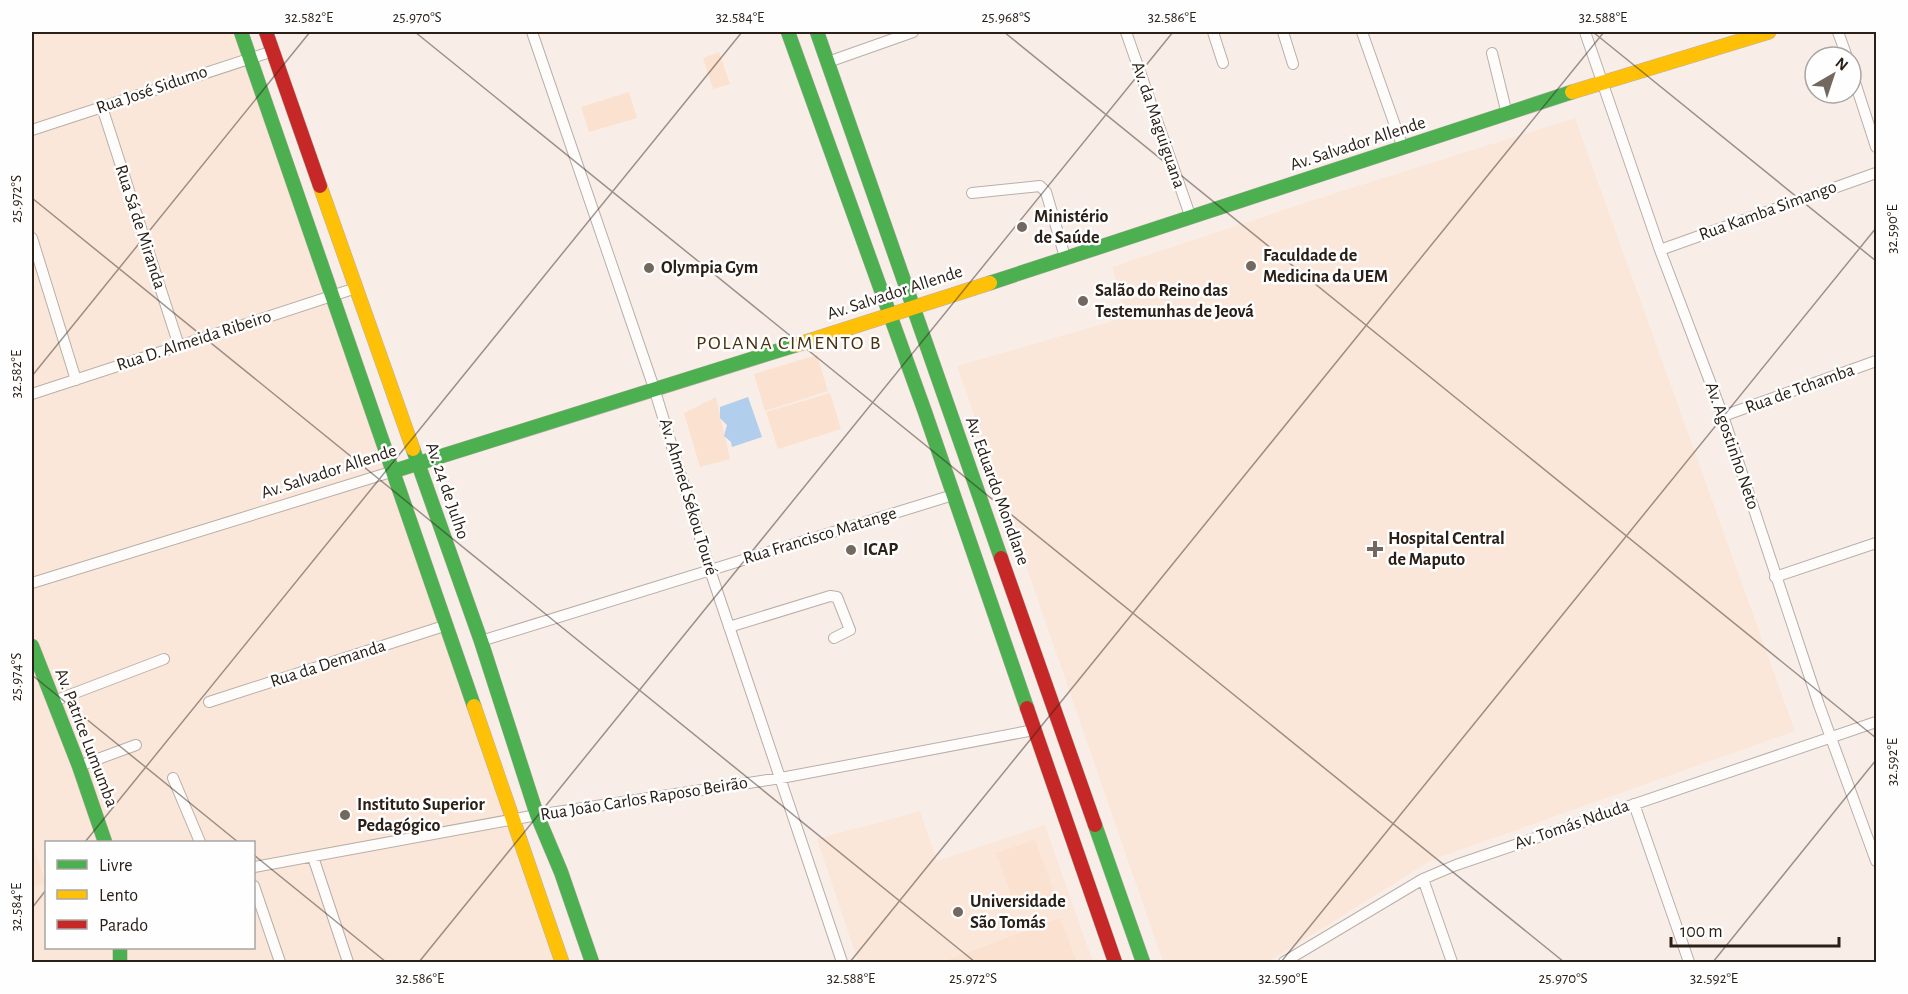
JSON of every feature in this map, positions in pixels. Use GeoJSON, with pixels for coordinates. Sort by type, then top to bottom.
{"type":"FeatureCollection","features":[{"type":"Feature","properties":{"kind":"main road"},"geometry":{"type":"LineString","coordinates":[[241,32],[562,963]]}},
{"type":"Feature","properties":{"kind":"main road","name":"Av. 24 de Julho"},"geometry":{"type":"LineString","coordinates":[[266,32],[481,640],[537,815],[561,872],[592,963]]}},
{"type":"Feature","properties":{"kind":"main road"},"geometry":{"type":"LineString","coordinates":[[788,32],[891,315],[1115,963]]}},
{"type":"Feature","properties":{"kind":"main road","name":"Av. Eduardo Mondlane"},"geometry":{"type":"LineString","coordinates":[[817,32],[1143,963]]}},
{"type":"Feature","properties":{"kind":"main road","name":"Av. Salvador Allende"},"geometry":{"type":"LineString","coordinates":[[394,471],[891,315],[912,306],[1191,218],[1601,83],[1769,32]]}},
{"type":"Feature","properties":{"kind":"main road","name":"Av. Patrice Lumumba"},"geometry":{"type":"LineString","coordinates":[[32,646],[79,766],[104,841]]}},
{"type":"Feature","properties":{"kind":"street","name":"Av. Ahmed Sékou Touré"},"geometry":{"type":"LineString","coordinates":[[532,32],[654,388],[710,570],[842,963]]}},
{"type":"Feature","properties":{"kind":"street"},"geometry":{"type":"LineString","coordinates":[[828,62],[914,32]]}},
{"type":"Feature","properties":{"kind":"street","name":"Av. da Maguiguana"},"geometry":{"type":"LineString","coordinates":[[1126,32],[1191,218]]}},
{"type":"Feature","properties":{"kind":"street"},"geometry":{"type":"LineString","coordinates":[[1213,32],[1222,63]]}},
{"type":"Feature","properties":{"kind":"street"},"geometry":{"type":"LineString","coordinates":[[1283,32],[1293,64]]}},
{"type":"Feature","properties":{"kind":"street"},"geometry":{"type":"LineString","coordinates":[[1362,32],[1403,148]]}},
{"type":"Feature","properties":{"kind":"street","name":"Av. Agostinho Neto"},"geometry":{"type":"LineString","coordinates":[[1585,32],[1660,250],[1723,416],[1775,577],[1876,861]]}},
{"type":"Feature","properties":{"kind":"street","name":"Rua José Sidumo"},"geometry":{"type":"LineString","coordinates":[[32,130],[273,51]]}},
{"type":"Feature","properties":{"kind":"street"},"geometry":{"type":"LineString","coordinates":[[1492,53],[1507,114]]}},
{"type":"Feature","properties":{"kind":"street"},"geometry":{"type":"LineString","coordinates":[[1862,105],[1876,147]]}},
{"type":"Feature","properties":{"kind":"street","name":"Rua Sá de Miranda"},"geometry":{"type":"LineString","coordinates":[[102,107],[179,346]]}},
{"type":"Feature","properties":{"kind":"street","name":"Rua Kamba Simango"},"geometry":{"type":"LineString","coordinates":[[1660,250],[1876,173]]}},
{"type":"Feature","properties":{"kind":"street"},"geometry":{"type":"LineString","coordinates":[[972,193],[1040,186],[1046,192],[1065,257]]}},
{"type":"Feature","properties":{"kind":"street"},"geometry":{"type":"LineString","coordinates":[[32,238],[76,380]]}},
{"type":"Feature","properties":{"kind":"street","name":"Rua D. Almeida Ribeiro"},"geometry":{"type":"LineString","coordinates":[[32,394],[356,288]]}},
{"type":"Feature","properties":{"kind":"street","name":"Rua de Tchamba"},"geometry":{"type":"LineString","coordinates":[[1723,416],[1876,361]]}},
{"type":"Feature","properties":{"kind":"street","name":"Av. Salvador Allende"},"geometry":{"type":"LineString","coordinates":[[32,583],[394,471]]}},
{"type":"Feature","properties":{"kind":"street","name":"Rua Francisco Matange"},"geometry":{"type":"LineString","coordinates":[[481,640],[953,495]]}},
{"type":"Feature","properties":{"kind":"street"},"geometry":{"type":"LineString","coordinates":[[1775,577],[1876,543]]}},
{"type":"Feature","properties":{"kind":"street"},"geometry":{"type":"LineString","coordinates":[[729,627],[830,596],[837,597],[850,630],[834,638]]}},
{"type":"Feature","properties":{"kind":"street","name":"Rua da Demanda"},"geometry":{"type":"LineString","coordinates":[[209,702],[447,625]]}},
{"type":"Feature","properties":{"kind":"street"},"geometry":{"type":"LineString","coordinates":[[54,701],[164,659]]}},
{"type":"Feature","properties":{"kind":"street","name":"Av. Tomás Nduda"},"geometry":{"type":"LineString","coordinates":[[1284,963],[1423,879],[1456,865],[1876,722]]}},
{"type":"Feature","properties":{"kind":"street","name":"Rua João Carlos Raposo Beirão"},"geometry":{"type":"LineString","coordinates":[[255,867],[537,815],[781,778],[1034,730]]}},
{"type":"Feature","properties":{"kind":"street"},"geometry":{"type":"LineString","coordinates":[[79,766],[136,745]]}},
{"type":"Feature","properties":{"kind":"street"},"geometry":{"type":"LineString","coordinates":[[173,778],[199,841]]}},
{"type":"Feature","properties":{"kind":"street"},"geometry":{"type":"LineString","coordinates":[[1634,804],[1689,963]]}},
{"type":"Feature","properties":{"kind":"street"},"geometry":{"type":"LineString","coordinates":[[313,857],[348,963]]}},
{"type":"Feature","properties":{"kind":"street"},"geometry":{"type":"LineString","coordinates":[[1423,879],[1452,963]]}},
{"type":"Feature","properties":{"kind":"street"},"geometry":{"type":"LineString","coordinates":[[255,889],[280,963]]}},
{"type":"Feature","properties":{"kind":"shaded area"},"geometry":{"type":"Polygon","coordinates":[[[32,32],[247,32],[556,962],[32,962],[32,887],[45,883],[45,949],[255,949],[255,841],[45,841],[45,876],[32,840],[32,32]]]}},
{"type":"Feature","properties":{"kind":"shaded area"},"geometry":{"type":"Polygon","coordinates":[[[719,52],[730,84],[713,89],[703,58],[719,52]]]}},
{"type":"Feature","properties":{"kind":"shaded area"},"geometry":{"type":"Polygon","coordinates":[[[629,92],[637,118],[589,132],[581,107],[629,92]]]}},
{"type":"Feature","properties":{"kind":"shaded area","name":"Hospital Central de Maputo"},"geometry":{"type":"Polygon","coordinates":[[[1575,118],[1795,731],[1432,860],[1268,962],[1163,962],[957,366],[1126,317],[1112,267],[1329,195],[1575,118]]]}},
{"type":"Feature","properties":{"kind":"shaded area"},"geometry":{"type":"Polygon","coordinates":[[[817,355],[828,391],[765,411],[754,374],[817,355]]]}},
{"type":"Feature","properties":{"kind":"shaded area"},"geometry":{"type":"Polygon","coordinates":[[[830,393],[841,429],[778,449],[766,412],[830,393]]]}},
{"type":"Feature","properties":{"kind":"shaded area"},"geometry":{"type":"Polygon","coordinates":[[[716,397],[730,459],[700,467],[684,413],[716,397]]]}},
{"type":"Feature","properties":{"kind":"shaded area","name":"Universidade São Tomás"},"geometry":{"type":"Polygon","coordinates":[[[920,811],[937,861],[1045,825],[1093,962],[858,962],[817,839],[920,811]]]}},
{"type":"Feature","properties":{"kind":"shaded area"},"geometry":{"type":"Polygon","coordinates":[[[32,840],[45,883],[32,887],[32,840]]]}},
{"type":"Feature","properties":{"kind":"shaded area"},"geometry":{"type":"Polygon","coordinates":[[[1035,840],[1055,895],[1016,909],[996,853],[1035,840]]]}},
{"type":"Feature","properties":{"kind":"shaded area"},"geometry":{"type":"Polygon","coordinates":[[[1060,918],[1077,962],[942,962],[1060,918]]]}},
{"type":"Feature","properties":{"kind":"water"},"geometry":{"type":"Polygon","coordinates":[[[748,397],[762,437],[732,447],[731,442],[724,436],[727,425],[720,418],[720,407],[748,397]]]}},
{"type":"Feature","properties":{"kind":"traffic: fast"},"geometry":{"type":"LineString","coordinates":[[241,32],[474,706]]}},
{"type":"Feature","properties":{"kind":"traffic: fast"},"geometry":{"type":"LineString","coordinates":[[788,32],[925,412],[1027,708]]}},
{"type":"Feature","properties":{"kind":"traffic: fast"},"geometry":{"type":"LineString","coordinates":[[817,32],[1001,558]]}},
{"type":"Feature","properties":{"kind":"traffic: fast"},"geometry":{"type":"LineString","coordinates":[[990,283],[1572,92]]}},
{"type":"Feature","properties":{"kind":"traffic: fast"},"geometry":{"type":"LineString","coordinates":[[394,471],[796,345]]}},
{"type":"Feature","properties":{"kind":"traffic: fast"},"geometry":{"type":"LineString","coordinates":[[413,449],[481,641],[537,815],[561,872],[592,962]]}},
{"type":"Feature","properties":{"kind":"traffic: fast"},"geometry":{"type":"LineString","coordinates":[[32,646],[79,766],[105,841]]}},
{"type":"Feature","properties":{"kind":"traffic: fast"},"geometry":{"type":"LineString","coordinates":[[1095,825],[1143,962]]}},
{"type":"Feature","properties":{"kind":"traffic: fast"},"geometry":{"type":"LineString","coordinates":[[120,949],[120,962]]}},
{"type":"Feature","properties":{"kind":"traffic: slow"},"geometry":{"type":"LineString","coordinates":[[1572,92],[1769,32]]}},
{"type":"Feature","properties":{"kind":"traffic: slow"},"geometry":{"type":"LineString","coordinates":[[320,186],[413,449]]}},
{"type":"Feature","properties":{"kind":"traffic: slow"},"geometry":{"type":"LineString","coordinates":[[796,345],[990,283]]}},
{"type":"Feature","properties":{"kind":"traffic: slow"},"geometry":{"type":"LineString","coordinates":[[474,706],[562,962]]}},
{"type":"Feature","properties":{"kind":"traffic: jam"},"geometry":{"type":"LineString","coordinates":[[266,32],[320,186]]}},
{"type":"Feature","properties":{"kind":"traffic: jam"},"geometry":{"type":"LineString","coordinates":[[1001,558],[1095,825]]}},
{"type":"Feature","properties":{"kind":"traffic: jam"},"geometry":{"type":"LineString","coordinates":[[1027,708],[1115,962]]}},
{"type":"Feature","properties":{"kind":"place","name":"Ministério de Saúde"},"geometry":{"type":"Point","coordinates":[1022,227]}},
{"type":"Feature","properties":{"kind":"place","name":"Faculdade de Medicina da UEM"},"geometry":{"type":"Point","coordinates":[1251,266]}},
{"type":"Feature","properties":{"kind":"place","name":"Olympia Gym"},"geometry":{"type":"Point","coordinates":[649,268]}},
{"type":"Feature","properties":{"kind":"place","name":"Salão do Reino das Testemunhas de Jeová"},"geometry":{"type":"Point","coordinates":[1083,301]}},
{"type":"Feature","properties":{"kind":"place","name":"Hospital Central de Maputo"},"geometry":{"type":"Point","coordinates":[1375,549]}},
{"type":"Feature","properties":{"kind":"place","name":"ICAP"},"geometry":{"type":"Point","coordinates":[851,550]}},
{"type":"Feature","properties":{"kind":"place","name":"Instituto Superior Pedagógico"},"geometry":{"type":"Point","coordinates":[345,815]}},
{"type":"Feature","properties":{"kind":"place","name":"Universidade São Tomás"},"geometry":{"type":"Point","coordinates":[958,912]}},
{"type":"Feature","properties":{"kind":"district","name":"POLANA CIMENTO B"},"geometry":{"type":"Point","coordinates":[789,343]}}]}
